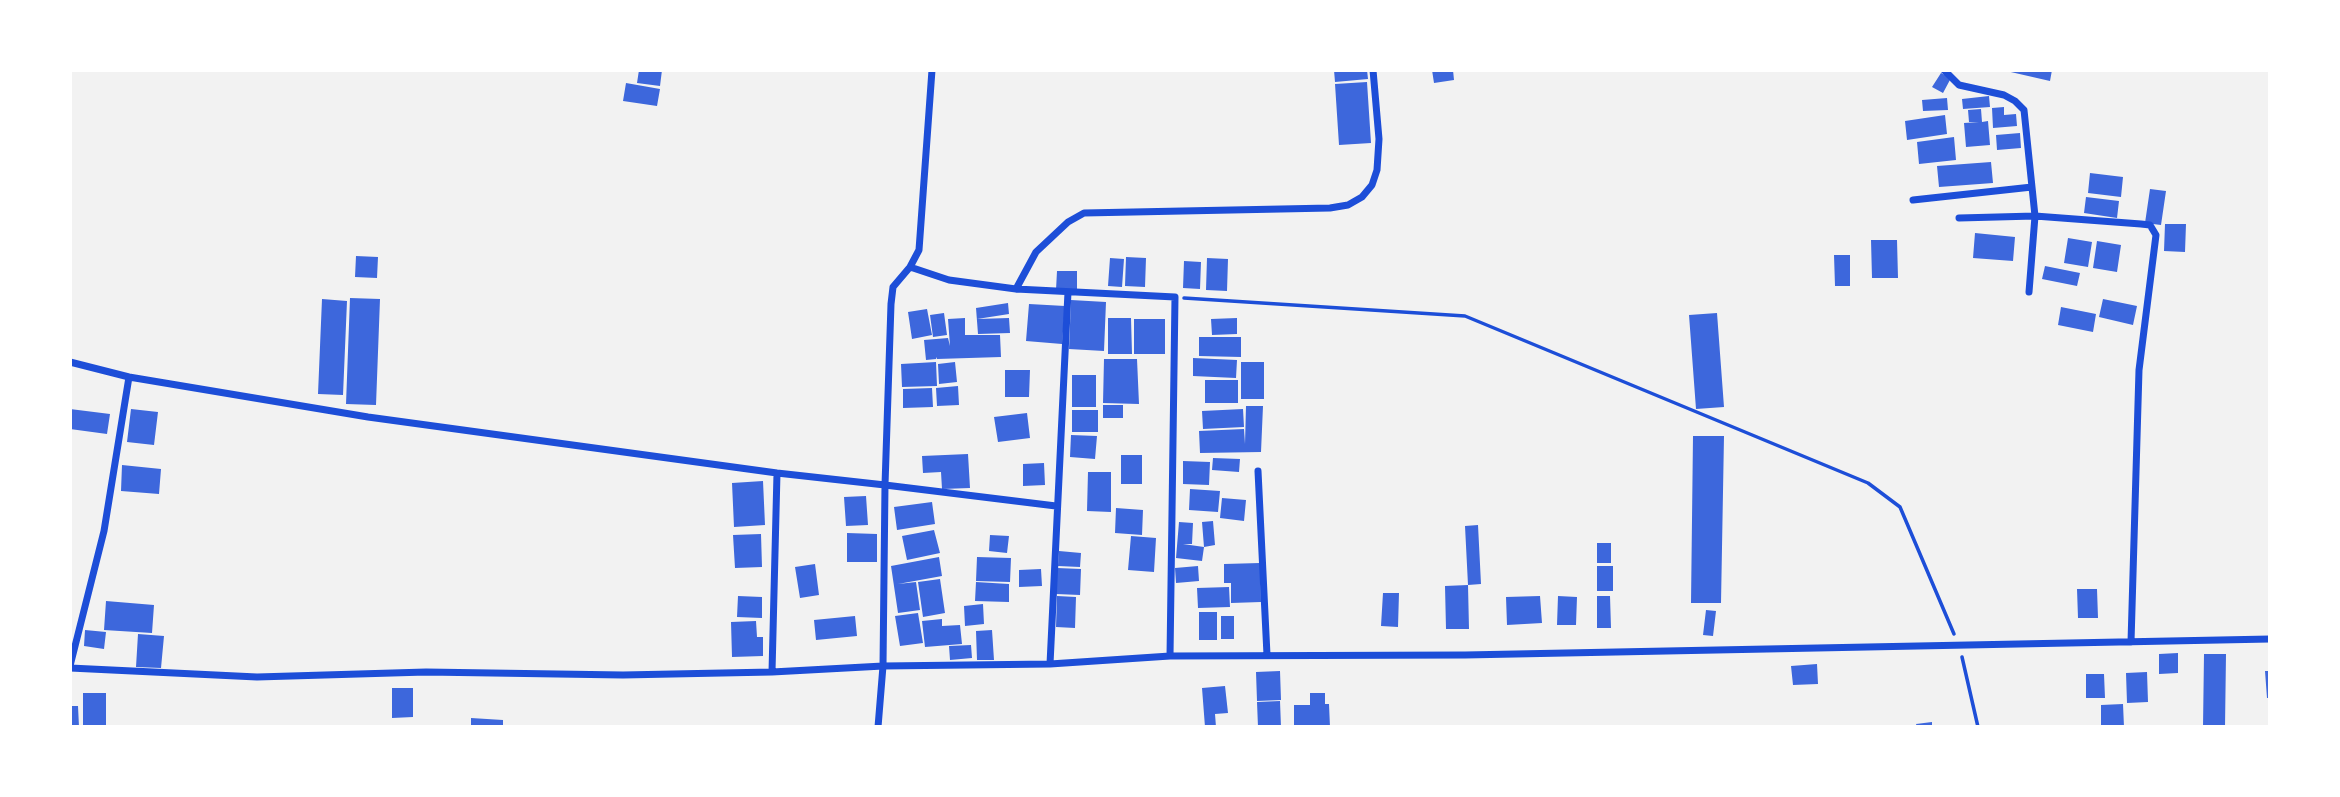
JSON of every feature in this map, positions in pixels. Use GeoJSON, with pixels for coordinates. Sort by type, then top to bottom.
{"type":"FeatureCollection","features":[{"type":"Feature","properties":{"kind":"street"},"geometry":{"type":"LineString","coordinates":[[877,727],[883,666],[891,304],[893,287],[910,267],[919,250],[932,70]]}},
{"type":"Feature","properties":{"kind":"street"},"geometry":{"type":"LineString","coordinates":[[1016,289],[1036,252],[1068,222],[1084,213],[1330,208],[1348,205],[1362,197],[1372,185],[1377,170],[1379,139],[1373,70]]}},
{"type":"Feature","properties":{"kind":"street"},"geometry":{"type":"LineString","coordinates":[[1944,70],[1959,85],[2004,95],[2024,110],[2035,216],[2029,292]]}},
{"type":"Feature","properties":{"kind":"street"},"geometry":{"type":"LineString","coordinates":[[1913,200],[2032,187]]}},
{"type":"Feature","properties":{"kind":"street"},"geometry":{"type":"LineString","coordinates":[[1959,218],[2035,216],[2141,224],[2150,225],[2155,235],[2138,370],[2131,642]]}},
{"type":"Feature","properties":{"kind":"street"},"geometry":{"type":"LineString","coordinates":[[910,267],[949,279],[1016,289],[1175,298],[1170,656]]}},
{"type":"Feature","properties":{"kind":"street"},"geometry":{"type":"LineString","coordinates":[[1050,664],[1068,292]]}},
{"type":"Feature","properties":{"kind":"street"},"geometry":{"type":"LineString","coordinates":[[70,362],[129,377],[368,417],[777,473],[1056,506]]}},
{"type":"Feature","properties":{"kind":"street"},"geometry":{"type":"LineString","coordinates":[[129,377],[104,531],[70,667],[257,677],[426,672],[623,675],[772,672],[883,666],[1050,664],[1170,656],[1465,655],[2270,639]]}},
{"type":"Feature","properties":{"kind":"street"},"geometry":{"type":"LineString","coordinates":[[1258,471],[1267,655]]}},
{"type":"Feature","properties":{"kind":"street"},"geometry":{"type":"LineString","coordinates":[[772,672],[777,473]]}},
{"type":"Feature","properties":{"kind":"path"},"geometry":{"type":"LineString","coordinates":[[1175,298],[1465,316],[1868,483],[1900,507],[1959,646],[1978,727]]}},
{"type":"Feature","properties":{"kind":"building"},"geometry":{"type":"Polygon","coordinates":[[[639,70],[662,70],[660,86],[637,83],[639,70]]]}},
{"type":"Feature","properties":{"kind":"building"},"geometry":{"type":"Polygon","coordinates":[[[1334,70],[1367,70],[1368,79],[1335,82],[1334,70]]]}},
{"type":"Feature","properties":{"kind":"building"},"geometry":{"type":"Polygon","coordinates":[[[1432,70],[1453,70],[1454,80],[1434,83],[1432,70]]]}},
{"type":"Feature","properties":{"kind":"building"},"geometry":{"type":"Polygon","coordinates":[[[2002,70],[2052,70],[2050,81],[2002,70]]]}},
{"type":"Feature","properties":{"kind":"building"},"geometry":{"type":"Polygon","coordinates":[[[1941,73],[1951,78],[1943,93],[1932,87],[1941,73]]]}},
{"type":"Feature","properties":{"kind":"building"},"geometry":{"type":"Polygon","coordinates":[[[1367,82],[1371,143],[1339,145],[1335,84],[1367,82]]]}},
{"type":"Feature","properties":{"kind":"building"},"geometry":{"type":"Polygon","coordinates":[[[626,83],[660,89],[657,106],[623,101],[626,83]]]}},
{"type":"Feature","properties":{"kind":"building"},"geometry":{"type":"Polygon","coordinates":[[[1989,96],[1990,107],[1963,109],[1962,99],[1989,96]]]}},
{"type":"Feature","properties":{"kind":"building"},"geometry":{"type":"Polygon","coordinates":[[[1947,98],[1948,110],[1923,111],[1922,100],[1947,98]]]}},
{"type":"Feature","properties":{"kind":"building"},"geometry":{"type":"Polygon","coordinates":[[[2004,107],[2004,115],[2016,114],[2017,126],[1993,128],[1992,108],[2004,107]]]}},
{"type":"Feature","properties":{"kind":"building"},"geometry":{"type":"Polygon","coordinates":[[[1981,109],[1982,122],[1988,121],[1990,145],[1966,147],[1964,123],[1979,122],[1969,122],[1968,110],[1981,109]]]}},
{"type":"Feature","properties":{"kind":"building"},"geometry":{"type":"Polygon","coordinates":[[[1945,115],[1947,134],[1907,140],[1905,121],[1945,115]]]}},
{"type":"Feature","properties":{"kind":"building"},"geometry":{"type":"Polygon","coordinates":[[[2020,133],[2021,148],[1997,150],[1996,135],[2020,133]]]}},
{"type":"Feature","properties":{"kind":"building"},"geometry":{"type":"Polygon","coordinates":[[[1954,137],[1956,160],[1919,164],[1917,142],[1954,137]]]}},
{"type":"Feature","properties":{"kind":"building"},"geometry":{"type":"Polygon","coordinates":[[[1991,162],[1993,183],[1939,187],[1937,166],[1991,162]]]}},
{"type":"Feature","properties":{"kind":"building"},"geometry":{"type":"Polygon","coordinates":[[[2090,173],[2123,177],[2121,197],[2088,193],[2090,173]]]}},
{"type":"Feature","properties":{"kind":"building"},"geometry":{"type":"Polygon","coordinates":[[[2150,189],[2166,191],[2161,225],[2145,223],[2150,189]]]}},
{"type":"Feature","properties":{"kind":"building"},"geometry":{"type":"Polygon","coordinates":[[[2086,197],[2119,201],[2117,218],[2084,213],[2086,197]]]}},
{"type":"Feature","properties":{"kind":"building"},"geometry":{"type":"Polygon","coordinates":[[[2165,224],[2186,224],[2185,252],[2164,251],[2165,224]]]}},
{"type":"Feature","properties":{"kind":"building"},"geometry":{"type":"Polygon","coordinates":[[[1975,233],[2015,237],[2013,261],[1973,258],[1975,233]]]}},
{"type":"Feature","properties":{"kind":"building"},"geometry":{"type":"Polygon","coordinates":[[[2068,238],[2092,242],[2088,267],[2064,263],[2068,238]]]}},
{"type":"Feature","properties":{"kind":"building"},"geometry":{"type":"Polygon","coordinates":[[[1871,240],[1897,240],[1898,278],[1872,278],[1871,240]]]}},
{"type":"Feature","properties":{"kind":"building"},"geometry":{"type":"Polygon","coordinates":[[[2097,241],[2121,245],[2117,272],[2093,268],[2097,241]]]}},
{"type":"Feature","properties":{"kind":"building"},"geometry":{"type":"Polygon","coordinates":[[[1834,255],[1850,255],[1850,286],[1835,286],[1834,255]]]}},
{"type":"Feature","properties":{"kind":"building"},"geometry":{"type":"Polygon","coordinates":[[[356,256],[378,257],[377,278],[355,277],[356,256]]]}},
{"type":"Feature","properties":{"kind":"building"},"geometry":{"type":"Polygon","coordinates":[[[1126,257],[1146,258],[1145,287],[1125,286],[1126,257]]]}},
{"type":"Feature","properties":{"kind":"building"},"geometry":{"type":"Polygon","coordinates":[[[1110,258],[1124,259],[1122,287],[1108,286],[1110,258]]]}},
{"type":"Feature","properties":{"kind":"building"},"geometry":{"type":"Polygon","coordinates":[[[1207,258],[1228,259],[1227,291],[1206,290],[1207,258]]]}},
{"type":"Feature","properties":{"kind":"building"},"geometry":{"type":"Polygon","coordinates":[[[1184,261],[1201,262],[1200,289],[1183,288],[1184,261]]]}},
{"type":"Feature","properties":{"kind":"building"},"geometry":{"type":"Polygon","coordinates":[[[2045,266],[2080,273],[2077,286],[2042,279],[2045,266]]]}},
{"type":"Feature","properties":{"kind":"building"},"geometry":{"type":"Polygon","coordinates":[[[1057,271],[1077,271],[1077,291],[1056,290],[1057,271]]]}},
{"type":"Feature","properties":{"kind":"building"},"geometry":{"type":"Polygon","coordinates":[[[350,298],[380,299],[376,405],[346,404],[350,298]]]}},
{"type":"Feature","properties":{"kind":"building"},"geometry":{"type":"Polygon","coordinates":[[[322,299],[347,301],[343,395],[318,394],[322,299]]]}},
{"type":"Feature","properties":{"kind":"building"},"geometry":{"type":"Polygon","coordinates":[[[2103,299],[2137,306],[2133,325],[2099,317],[2103,299]]]}},
{"type":"Feature","properties":{"kind":"building"},"geometry":{"type":"Polygon","coordinates":[[[1071,300],[1106,302],[1104,351],[1069,349],[1071,300]]]}},
{"type":"Feature","properties":{"kind":"building"},"geometry":{"type":"Polygon","coordinates":[[[1008,303],[1009,314],[977,319],[1009,318],[1010,333],[978,334],[976,308],[1008,303]]]}},
{"type":"Feature","properties":{"kind":"building"},"geometry":{"type":"Polygon","coordinates":[[[1029,304],[1065,306],[1062,344],[1026,341],[1029,304]]]}},
{"type":"Feature","properties":{"kind":"building"},"geometry":{"type":"Polygon","coordinates":[[[2061,307],[2096,314],[2093,332],[2058,325],[2061,307]]]}},
{"type":"Feature","properties":{"kind":"building"},"geometry":{"type":"Polygon","coordinates":[[[927,309],[932,335],[912,339],[908,312],[927,309]]]}},
{"type":"Feature","properties":{"kind":"building"},"geometry":{"type":"Polygon","coordinates":[[[944,313],[947,335],[933,337],[930,315],[944,313]]]}},
{"type":"Feature","properties":{"kind":"building"},"geometry":{"type":"Polygon","coordinates":[[[1717,313],[1724,407],[1696,409],[1689,315],[1717,313]]]}},
{"type":"Feature","properties":{"kind":"building"},"geometry":{"type":"Polygon","coordinates":[[[965,318],[965,335],[1000,335],[1001,357],[937,357],[926,360],[924,340],[948,338],[950,346],[948,319],[965,318]]]}},
{"type":"Feature","properties":{"kind":"building"},"geometry":{"type":"Polygon","coordinates":[[[1108,318],[1131,318],[1132,354],[1108,354],[1108,318]]]}},
{"type":"Feature","properties":{"kind":"building"},"geometry":{"type":"Polygon","coordinates":[[[1237,318],[1237,334],[1212,335],[1211,319],[1237,318]]]}},
{"type":"Feature","properties":{"kind":"building"},"geometry":{"type":"Polygon","coordinates":[[[1134,319],[1165,319],[1165,354],[1134,354],[1134,319]]]}},
{"type":"Feature","properties":{"kind":"building"},"geometry":{"type":"Polygon","coordinates":[[[1199,337],[1241,337],[1241,357],[1199,356],[1199,337]]]}},
{"type":"Feature","properties":{"kind":"building"},"geometry":{"type":"Polygon","coordinates":[[[1193,358],[1237,360],[1236,378],[1193,376],[1193,358]]]}},
{"type":"Feature","properties":{"kind":"building"},"geometry":{"type":"Polygon","coordinates":[[[1104,359],[1137,359],[1139,404],[1103,403],[1104,359]]]}},
{"type":"Feature","properties":{"kind":"building"},"geometry":{"type":"Polygon","coordinates":[[[936,362],[937,386],[902,387],[901,364],[936,362]]]}},
{"type":"Feature","properties":{"kind":"building"},"geometry":{"type":"Polygon","coordinates":[[[955,362],[957,382],[939,384],[938,364],[955,362]]]}},
{"type":"Feature","properties":{"kind":"building"},"geometry":{"type":"Polygon","coordinates":[[[1241,362],[1264,362],[1264,399],[1241,399],[1241,362]]]}},
{"type":"Feature","properties":{"kind":"building"},"geometry":{"type":"Polygon","coordinates":[[[1005,370],[1030,370],[1029,397],[1005,397],[1005,370]]]}},
{"type":"Feature","properties":{"kind":"building"},"geometry":{"type":"Polygon","coordinates":[[[1072,375],[1096,375],[1096,407],[1072,407],[1072,375]]]}},
{"type":"Feature","properties":{"kind":"building"},"geometry":{"type":"Polygon","coordinates":[[[1205,380],[1238,380],[1238,403],[1205,403],[1205,380]]]}},
{"type":"Feature","properties":{"kind":"building"},"geometry":{"type":"Polygon","coordinates":[[[958,386],[959,405],[937,406],[936,388],[958,386]]]}},
{"type":"Feature","properties":{"kind":"building"},"geometry":{"type":"Polygon","coordinates":[[[932,388],[933,407],[903,408],[903,389],[932,388]]]}},
{"type":"Feature","properties":{"kind":"building"},"geometry":{"type":"Polygon","coordinates":[[[1103,405],[1123,405],[1123,418],[1103,418],[1103,405]]]}},
{"type":"Feature","properties":{"kind":"building"},"geometry":{"type":"Polygon","coordinates":[[[1246,406],[1263,406],[1261,452],[1200,453],[1199,431],[1244,429],[1245,444],[1246,406]]]}},
{"type":"Feature","properties":{"kind":"building"},"geometry":{"type":"Polygon","coordinates":[[[70,409],[110,414],[107,434],[70,429],[70,409]]]}},
{"type":"Feature","properties":{"kind":"building"},"geometry":{"type":"Polygon","coordinates":[[[131,409],[158,412],[154,445],[127,442],[131,409]]]}},
{"type":"Feature","properties":{"kind":"building"},"geometry":{"type":"Polygon","coordinates":[[[1243,409],[1244,427],[1203,429],[1202,411],[1243,409]]]}},
{"type":"Feature","properties":{"kind":"building"},"geometry":{"type":"Polygon","coordinates":[[[1072,410],[1098,410],[1098,432],[1072,432],[1072,410]]]}},
{"type":"Feature","properties":{"kind":"building"},"geometry":{"type":"Polygon","coordinates":[[[1027,413],[1030,438],[998,442],[994,417],[1027,413]]]}},
{"type":"Feature","properties":{"kind":"building"},"geometry":{"type":"Polygon","coordinates":[[[1071,435],[1097,436],[1095,459],[1070,457],[1071,435]]]}},
{"type":"Feature","properties":{"kind":"building"},"geometry":{"type":"Polygon","coordinates":[[[1693,436],[1724,436],[1721,603],[1691,603],[1693,436]]]}},
{"type":"Feature","properties":{"kind":"building"},"geometry":{"type":"Polygon","coordinates":[[[968,454],[970,488],[942,489],[941,472],[923,473],[922,456],[968,454]]]}},
{"type":"Feature","properties":{"kind":"building"},"geometry":{"type":"Polygon","coordinates":[[[1121,455],[1142,455],[1142,484],[1121,484],[1121,455]]]}},
{"type":"Feature","properties":{"kind":"building"},"geometry":{"type":"Polygon","coordinates":[[[1213,458],[1240,459],[1239,472],[1212,470],[1213,458]]]}},
{"type":"Feature","properties":{"kind":"building"},"geometry":{"type":"Polygon","coordinates":[[[1183,461],[1210,462],[1209,485],[1183,484],[1183,461]]]}},
{"type":"Feature","properties":{"kind":"building"},"geometry":{"type":"Polygon","coordinates":[[[1044,463],[1045,485],[1023,486],[1023,464],[1044,463]]]}},
{"type":"Feature","properties":{"kind":"building"},"geometry":{"type":"Polygon","coordinates":[[[122,465],[161,469],[159,494],[121,491],[122,465]]]}},
{"type":"Feature","properties":{"kind":"building"},"geometry":{"type":"Polygon","coordinates":[[[1088,472],[1111,472],[1111,512],[1087,511],[1088,472]]]}},
{"type":"Feature","properties":{"kind":"building"},"geometry":{"type":"Polygon","coordinates":[[[763,481],[765,525],[734,527],[732,483],[763,481]]]}},
{"type":"Feature","properties":{"kind":"building"},"geometry":{"type":"Polygon","coordinates":[[[1190,489],[1220,491],[1218,512],[1189,510],[1190,489]]]}},
{"type":"Feature","properties":{"kind":"building"},"geometry":{"type":"Polygon","coordinates":[[[866,496],[868,525],[846,526],[844,497],[866,496]]]}},
{"type":"Feature","properties":{"kind":"building"},"geometry":{"type":"Polygon","coordinates":[[[1222,498],[1246,500],[1244,521],[1220,518],[1222,498]]]}},
{"type":"Feature","properties":{"kind":"building"},"geometry":{"type":"Polygon","coordinates":[[[932,502],[935,524],[897,530],[894,507],[932,502]]]}},
{"type":"Feature","properties":{"kind":"building"},"geometry":{"type":"Polygon","coordinates":[[[1116,508],[1143,510],[1142,535],[1115,533],[1116,508]]]}},
{"type":"Feature","properties":{"kind":"building"},"geometry":{"type":"Polygon","coordinates":[[[1213,521],[1215,545],[1204,547],[1202,522],[1213,521]]]}},
{"type":"Feature","properties":{"kind":"building"},"geometry":{"type":"Polygon","coordinates":[[[1179,522],[1193,523],[1192,544],[1183,544],[1204,547],[1202,561],[1176,558],[1179,522]]]}},
{"type":"Feature","properties":{"kind":"building"},"geometry":{"type":"Polygon","coordinates":[[[1478,525],[1481,584],[1468,585],[1465,526],[1478,525]]]}},
{"type":"Feature","properties":{"kind":"building"},"geometry":{"type":"Polygon","coordinates":[[[934,530],[940,553],[907,560],[902,536],[934,530]]]}},
{"type":"Feature","properties":{"kind":"building"},"geometry":{"type":"Polygon","coordinates":[[[847,533],[877,534],[877,562],[847,562],[847,533]]]}},
{"type":"Feature","properties":{"kind":"building"},"geometry":{"type":"Polygon","coordinates":[[[761,534],[762,567],[735,568],[733,535],[761,534]]]}},
{"type":"Feature","properties":{"kind":"building"},"geometry":{"type":"Polygon","coordinates":[[[990,535],[1009,536],[1007,553],[989,551],[990,535]]]}},
{"type":"Feature","properties":{"kind":"building"},"geometry":{"type":"Polygon","coordinates":[[[1131,536],[1156,538],[1154,572],[1128,570],[1131,536]]]}},
{"type":"Feature","properties":{"kind":"building"},"geometry":{"type":"Polygon","coordinates":[[[1597,543],[1611,543],[1611,563],[1597,563],[1597,543]]]}},
{"type":"Feature","properties":{"kind":"building"},"geometry":{"type":"Polygon","coordinates":[[[1059,551],[1081,553],[1080,567],[1058,566],[1059,551]]]}},
{"type":"Feature","properties":{"kind":"building"},"geometry":{"type":"Polygon","coordinates":[[[939,557],[942,576],[898,584],[916,582],[920,610],[898,613],[891,566],[939,557]]]}},
{"type":"Feature","properties":{"kind":"building"},"geometry":{"type":"Polygon","coordinates":[[[977,557],[1011,558],[1010,582],[976,581],[977,557]]]}},
{"type":"Feature","properties":{"kind":"building"},"geometry":{"type":"Polygon","coordinates":[[[1260,563],[1261,602],[1231,603],[1231,583],[1224,583],[1224,564],[1260,563]]]}},
{"type":"Feature","properties":{"kind":"building"},"geometry":{"type":"Polygon","coordinates":[[[815,564],[819,595],[800,598],[795,567],[815,564]]]}},
{"type":"Feature","properties":{"kind":"building"},"geometry":{"type":"Polygon","coordinates":[[[1198,566],[1199,581],[1176,583],[1175,568],[1198,566]]]}},
{"type":"Feature","properties":{"kind":"building"},"geometry":{"type":"Polygon","coordinates":[[[1597,566],[1613,566],[1613,591],[1597,591],[1597,566]]]}},
{"type":"Feature","properties":{"kind":"building"},"geometry":{"type":"Polygon","coordinates":[[[1057,568],[1081,569],[1080,595],[1056,594],[1057,568]]]}},
{"type":"Feature","properties":{"kind":"building"},"geometry":{"type":"Polygon","coordinates":[[[1041,569],[1042,586],[1019,587],[1019,570],[1041,569]]]}},
{"type":"Feature","properties":{"kind":"building"},"geometry":{"type":"Polygon","coordinates":[[[940,579],[945,613],[923,617],[918,582],[940,579]]]}},
{"type":"Feature","properties":{"kind":"building"},"geometry":{"type":"Polygon","coordinates":[[[976,582],[1009,584],[1009,602],[975,601],[976,582]]]}},
{"type":"Feature","properties":{"kind":"building"},"geometry":{"type":"Polygon","coordinates":[[[1468,585],[1469,629],[1446,629],[1445,586],[1468,585]]]}},
{"type":"Feature","properties":{"kind":"building"},"geometry":{"type":"Polygon","coordinates":[[[1229,587],[1230,607],[1198,608],[1197,588],[1229,587]]]}},
{"type":"Feature","properties":{"kind":"building"},"geometry":{"type":"Polygon","coordinates":[[[2077,589],[2097,589],[2098,618],[2078,618],[2077,589]]]}},
{"type":"Feature","properties":{"kind":"building"},"geometry":{"type":"Polygon","coordinates":[[[1383,593],[1399,593],[1398,627],[1381,626],[1383,593]]]}},
{"type":"Feature","properties":{"kind":"building"},"geometry":{"type":"Polygon","coordinates":[[[738,596],[762,597],[762,618],[737,617],[738,596]]]}},
{"type":"Feature","properties":{"kind":"building"},"geometry":{"type":"Polygon","coordinates":[[[1057,596],[1076,597],[1075,628],[1056,627],[1057,596]]]}},
{"type":"Feature","properties":{"kind":"building"},"geometry":{"type":"Polygon","coordinates":[[[1540,596],[1542,623],[1507,625],[1506,597],[1540,596]]]}},
{"type":"Feature","properties":{"kind":"building"},"geometry":{"type":"Polygon","coordinates":[[[1558,596],[1577,597],[1576,625],[1557,625],[1558,596]]]}},
{"type":"Feature","properties":{"kind":"building"},"geometry":{"type":"Polygon","coordinates":[[[1597,596],[1610,596],[1611,628],[1597,628],[1597,596]]]}},
{"type":"Feature","properties":{"kind":"building"},"geometry":{"type":"Polygon","coordinates":[[[106,601],[154,605],[152,633],[104,630],[106,601]]]}},
{"type":"Feature","properties":{"kind":"building"},"geometry":{"type":"Polygon","coordinates":[[[983,604],[984,624],[965,626],[964,606],[983,604]]]}},
{"type":"Feature","properties":{"kind":"building"},"geometry":{"type":"Polygon","coordinates":[[[1706,610],[1716,611],[1713,636],[1703,635],[1706,610]]]}},
{"type":"Feature","properties":{"kind":"building"},"geometry":{"type":"Polygon","coordinates":[[[1199,612],[1217,612],[1217,640],[1199,640],[1199,612]]]}},
{"type":"Feature","properties":{"kind":"building"},"geometry":{"type":"Polygon","coordinates":[[[918,613],[923,643],[900,646],[895,616],[918,613]]]}},
{"type":"Feature","properties":{"kind":"building"},"geometry":{"type":"Polygon","coordinates":[[[855,616],[857,636],[816,640],[814,620],[855,616]]]}},
{"type":"Feature","properties":{"kind":"building"},"geometry":{"type":"Polygon","coordinates":[[[1221,616],[1234,616],[1234,639],[1221,639],[1221,616]]]}},
{"type":"Feature","properties":{"kind":"building"},"geometry":{"type":"Polygon","coordinates":[[[942,619],[942,626],[960,625],[962,644],[925,647],[922,621],[942,619]]]}},
{"type":"Feature","properties":{"kind":"building"},"geometry":{"type":"Polygon","coordinates":[[[756,621],[757,637],[763,637],[763,656],[732,657],[731,622],[756,621]]]}},
{"type":"Feature","properties":{"kind":"building"},"geometry":{"type":"Polygon","coordinates":[[[85,630],[106,632],[104,649],[84,646],[85,630]]]}},
{"type":"Feature","properties":{"kind":"building"},"geometry":{"type":"Polygon","coordinates":[[[992,630],[994,660],[977,660],[976,631],[992,630]]]}},
{"type":"Feature","properties":{"kind":"building"},"geometry":{"type":"Polygon","coordinates":[[[138,634],[164,636],[161,668],[136,667],[138,634]]]}},
{"type":"Feature","properties":{"kind":"building"},"geometry":{"type":"Polygon","coordinates":[[[971,645],[972,658],[950,660],[949,646],[971,645]]]}},
{"type":"Feature","properties":{"kind":"building"},"geometry":{"type":"Polygon","coordinates":[[[2178,653],[2178,673],[2159,674],[2159,654],[2178,653]]]}},
{"type":"Feature","properties":{"kind":"building"},"geometry":{"type":"Polygon","coordinates":[[[2204,654],[2226,654],[2225,727],[2203,727],[2204,654]]]}},
{"type":"Feature","properties":{"kind":"building"},"geometry":{"type":"Polygon","coordinates":[[[1817,664],[1818,684],[1793,685],[1791,666],[1817,664]]]}},
{"type":"Feature","properties":{"kind":"building"},"geometry":{"type":"Polygon","coordinates":[[[1280,671],[1281,700],[1257,701],[1256,672],[1280,671]]]}},
{"type":"Feature","properties":{"kind":"building"},"geometry":{"type":"Polygon","coordinates":[[[2265,671],[2270,671],[2270,698],[2267,698],[2265,671]]]}},
{"type":"Feature","properties":{"kind":"building"},"geometry":{"type":"Polygon","coordinates":[[[2147,672],[2148,702],[2127,703],[2126,673],[2147,672]]]}},
{"type":"Feature","properties":{"kind":"building"},"geometry":{"type":"Polygon","coordinates":[[[2086,674],[2104,674],[2105,698],[2086,698],[2086,674]]]}},
{"type":"Feature","properties":{"kind":"building"},"geometry":{"type":"Polygon","coordinates":[[[1225,686],[1228,713],[1215,714],[1216,727],[1205,727],[1202,688],[1225,686]]]}},
{"type":"Feature","properties":{"kind":"building"},"geometry":{"type":"Polygon","coordinates":[[[392,688],[413,688],[413,717],[392,718],[392,688]]]}},
{"type":"Feature","properties":{"kind":"building"},"geometry":{"type":"Polygon","coordinates":[[[83,693],[106,693],[106,725],[83,725],[83,693]]]}},
{"type":"Feature","properties":{"kind":"building"},"geometry":{"type":"Polygon","coordinates":[[[1310,693],[1325,693],[1325,704],[1329,704],[1330,727],[1294,727],[1294,705],[1310,705],[1310,693]]]}},
{"type":"Feature","properties":{"kind":"building"},"geometry":{"type":"Polygon","coordinates":[[[1280,701],[1281,727],[1258,727],[1257,702],[1280,701]]]}},
{"type":"Feature","properties":{"kind":"building"},"geometry":{"type":"Polygon","coordinates":[[[2123,704],[2124,727],[2101,727],[2101,705],[2123,704]]]}},
{"type":"Feature","properties":{"kind":"building"},"geometry":{"type":"Polygon","coordinates":[[[70,706],[78,706],[79,727],[70,727],[70,706]]]}},
{"type":"Feature","properties":{"kind":"building"},"geometry":{"type":"Polygon","coordinates":[[[471,718],[503,720],[503,727],[471,727],[471,718]]]}},
{"type":"Feature","properties":{"kind":"building"},"geometry":{"type":"Polygon","coordinates":[[[1932,722],[1932,727],[1917,727],[1916,724],[1932,722]]]}}]}
